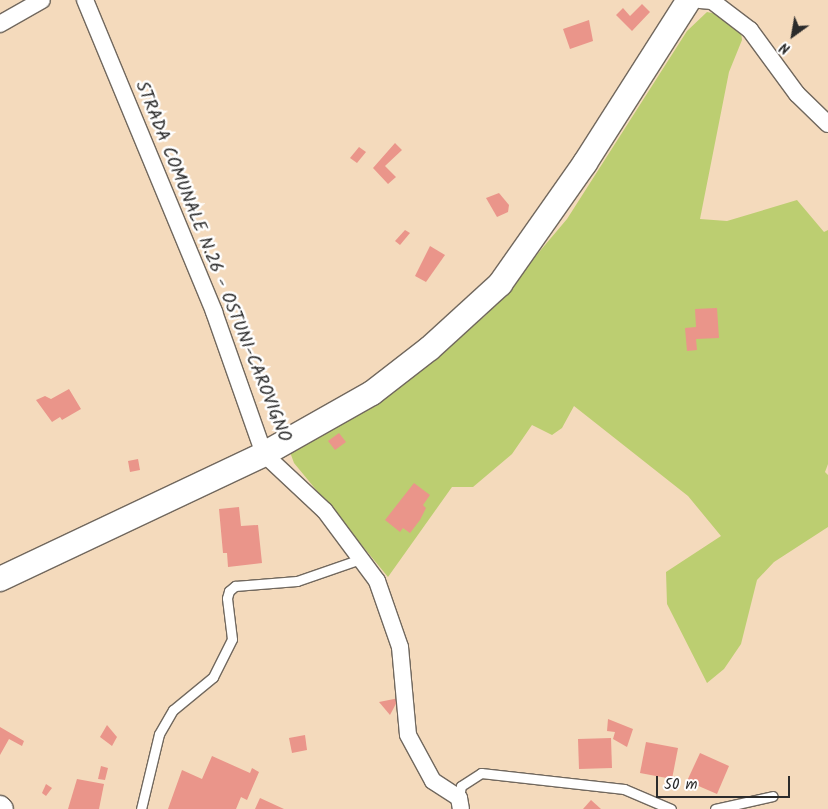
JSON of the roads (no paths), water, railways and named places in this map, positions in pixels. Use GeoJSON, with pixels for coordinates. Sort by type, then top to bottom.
{"type":"FeatureCollection","features":[{"type":"Feature","properties":{"kind":"street"},"geometry":{"type":"LineString","coordinates":[[0,24],[42,0]]}},
{"type":"Feature","properties":{"kind":"street","name":"STRADA COMUNALE N.26 - OSTUNI-CAROVIGNO"},"geometry":{"type":"LineString","coordinates":[[85,0],[214,312],[264,454],[325,511],[378,581],[400,647],[408,735],[433,781],[460,804]]}},
{"type":"Feature","properties":{"kind":"street"},"geometry":{"type":"LineString","coordinates":[[0,579],[264,454],[372,393],[430,348],[500,284],[700,0],[750,30],[797,94],[828,124]]}},
{"type":"Feature","properties":{"kind":"lane"},"geometry":{"type":"LineString","coordinates":[[141,809],[159,734],[173,710],[213,677],[232,639],[227,598],[229,591],[235,586],[297,581],[361,559]]}},
{"type":"Feature","properties":{"kind":"lane"},"geometry":{"type":"LineString","coordinates":[[460,804],[462,786],[480,773],[624,789],[671,809]]}},
{"type":"Feature","properties":{"kind":"lane"},"geometry":{"type":"LineString","coordinates":[[715,809],[772,796]]}}]}
